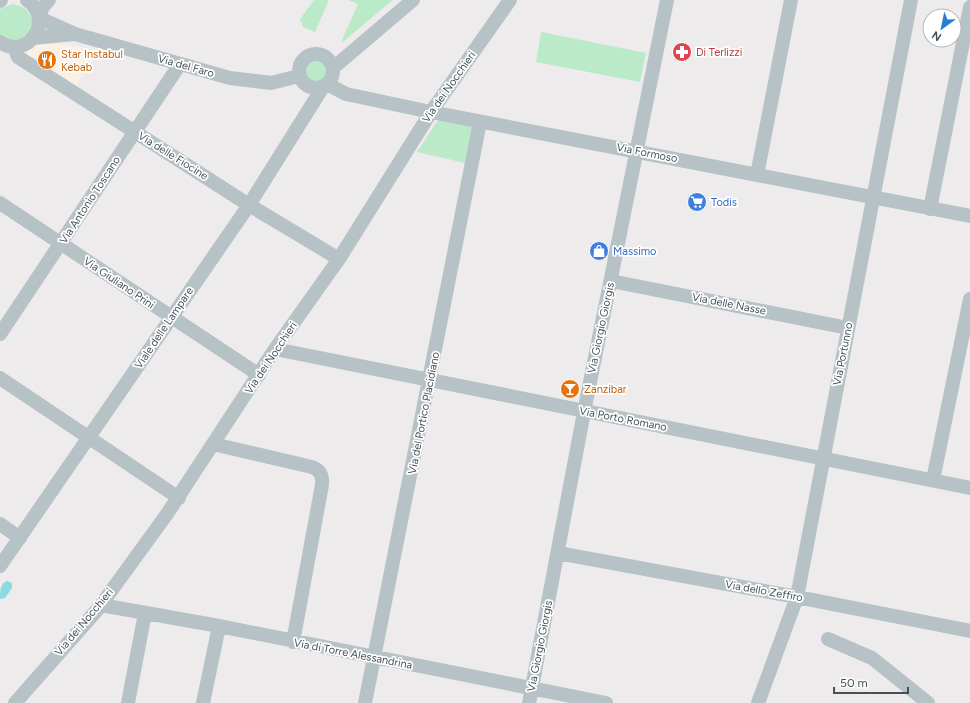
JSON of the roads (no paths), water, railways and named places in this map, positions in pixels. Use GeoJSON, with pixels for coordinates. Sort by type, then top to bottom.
{"type":"FeatureCollection","features":[{"type":"Feature","properties":{"kind":"street"},"geometry":{"type":"LineString","coordinates":[[27,0],[36,9],[39,17]]}},
{"type":"Feature","properties":{"kind":"street"},"geometry":{"type":"LineString","coordinates":[[6,48],[21,46],[33,38],[38,29],[42,7],[49,0]]}},
{"type":"Feature","properties":{"kind":"street"},"geometry":{"type":"LineString","coordinates":[[333,68],[413,0]]}},
{"type":"Feature","properties":{"kind":"street","name":"Via dei Nocchieri"},"geometry":{"type":"LineString","coordinates":[[14,703],[101,605],[178,498],[258,375],[339,259],[431,112],[510,0]]}},
{"type":"Feature","properties":{"kind":"street","name":"Via Giorgio Giorgis"},"geometry":{"type":"LineString","coordinates":[[529,703],[584,412],[667,0]]}},
{"type":"Feature","properties":{"kind":"street"},"geometry":{"type":"LineString","coordinates":[[757,175],[791,0]]}},
{"type":"Feature","properties":{"kind":"street","name":"Via Portunno"},"geometry":{"type":"LineString","coordinates":[[758,703],[797,597],[911,0]]}},
{"type":"Feature","properties":{"kind":"street"},"geometry":{"type":"LineString","coordinates":[[930,208],[970,6]]}},
{"type":"Feature","properties":{"kind":"street","name":"Via del Faro"},"geometry":{"type":"LineString","coordinates":[[39,17],[75,34],[96,38],[230,78],[271,83],[299,76]]}},
{"type":"Feature","properties":{"kind":"street","name":"Via del Faro"},"geometry":{"type":"LineString","coordinates":[[33,38],[75,34]]}},
{"type":"Feature","properties":{"kind":"street","name":"Via delle Fiocine"},"geometry":{"type":"LineString","coordinates":[[6,48],[249,205],[339,259]]}},
{"type":"Feature","properties":{"kind":"street"},"geometry":{"type":"LineString","coordinates":[[312,54],[321,55],[326,58],[333,68],[332,77],[325,85],[318,88],[306,86],[299,76],[302,60],[312,54]]}},
{"type":"Feature","properties":{"kind":"street","name":"Via Antonio Toscano"},"geometry":{"type":"LineString","coordinates":[[0,334],[61,245],[180,64]]}},
{"type":"Feature","properties":{"kind":"street","name":"Via Formoso"},"geometry":{"type":"LineString","coordinates":[[325,85],[346,94],[480,122],[970,216]]}},
{"type":"Feature","properties":{"kind":"street","name":"Viale delle Lampare"},"geometry":{"type":"LineString","coordinates":[[0,566],[249,205],[325,85]]}},
{"type":"Feature","properties":{"kind":"street","name":"Via del Portico Placidiano"},"geometry":{"type":"LineString","coordinates":[[365,703],[430,381],[480,122]]}},
{"type":"Feature","properties":{"kind":"street","name":"Via Giuliano Prini"},"geometry":{"type":"LineString","coordinates":[[0,203],[258,375]]}},
{"type":"Feature","properties":{"kind":"street","name":"Via delle Nasse"},"geometry":{"type":"LineString","coordinates":[[611,281],[848,328]]}},
{"type":"Feature","properties":{"kind":"street"},"geometry":{"type":"LineString","coordinates":[[933,480],[970,299]]}},
{"type":"Feature","properties":{"kind":"street","name":"Via Porto Romano"},"geometry":{"type":"LineString","coordinates":[[276,349],[584,412],[970,488]]}},
{"type":"Feature","properties":{"kind":"street"},"geometry":{"type":"LineString","coordinates":[[0,378],[178,498]]}},
{"type":"Feature","properties":{"kind":"street"},"geometry":{"type":"LineString","coordinates":[[213,444],[308,466],[315,468],[321,474],[322,485],[293,642]]}},
{"type":"Feature","properties":{"kind":"street"},"geometry":{"type":"LineString","coordinates":[[0,524],[20,538]]}},
{"type":"Feature","properties":{"kind":"street","name":"Via dello Zeffiro"},"geometry":{"type":"LineString","coordinates":[[558,553],[797,597],[970,631]]}},
{"type":"Feature","properties":{"kind":"street","name":"Via di Torre Alessandrina"},"geometry":{"type":"LineString","coordinates":[[101,605],[219,626],[293,642],[606,703]]}},
{"type":"Feature","properties":{"kind":"street"},"geometry":{"type":"LineString","coordinates":[[128,703],[145,613]]}},
{"type":"Feature","properties":{"kind":"street"},"geometry":{"type":"LineString","coordinates":[[203,703],[219,626]]}},
{"type":"Feature","properties":{"kind":"street"},"geometry":{"type":"LineString","coordinates":[[828,639],[872,658],[928,703]]}},
{"type":"Feature","properties":{"kind":"water"},"geometry":{"type":"Polygon","coordinates":[[[7,581],[12,583],[12,588],[5,598],[0,599],[1,588],[7,581]]]}},
{"type":"Feature","properties":{"kind":"place","name":"Di Terlizzi"},"geometry":{"type":"Point","coordinates":[682,52]}},
{"type":"Feature","properties":{"kind":"place","name":"Star Instabul Kebab"},"geometry":{"type":"Point","coordinates":[47,60]}},
{"type":"Feature","properties":{"kind":"place","name":"Todis"},"geometry":{"type":"Point","coordinates":[697,202]}},
{"type":"Feature","properties":{"kind":"place","name":"Massimo"},"geometry":{"type":"Point","coordinates":[599,251]}},
{"type":"Feature","properties":{"kind":"place","name":"Zanzibar"},"geometry":{"type":"Point","coordinates":[570,389]}}]}
